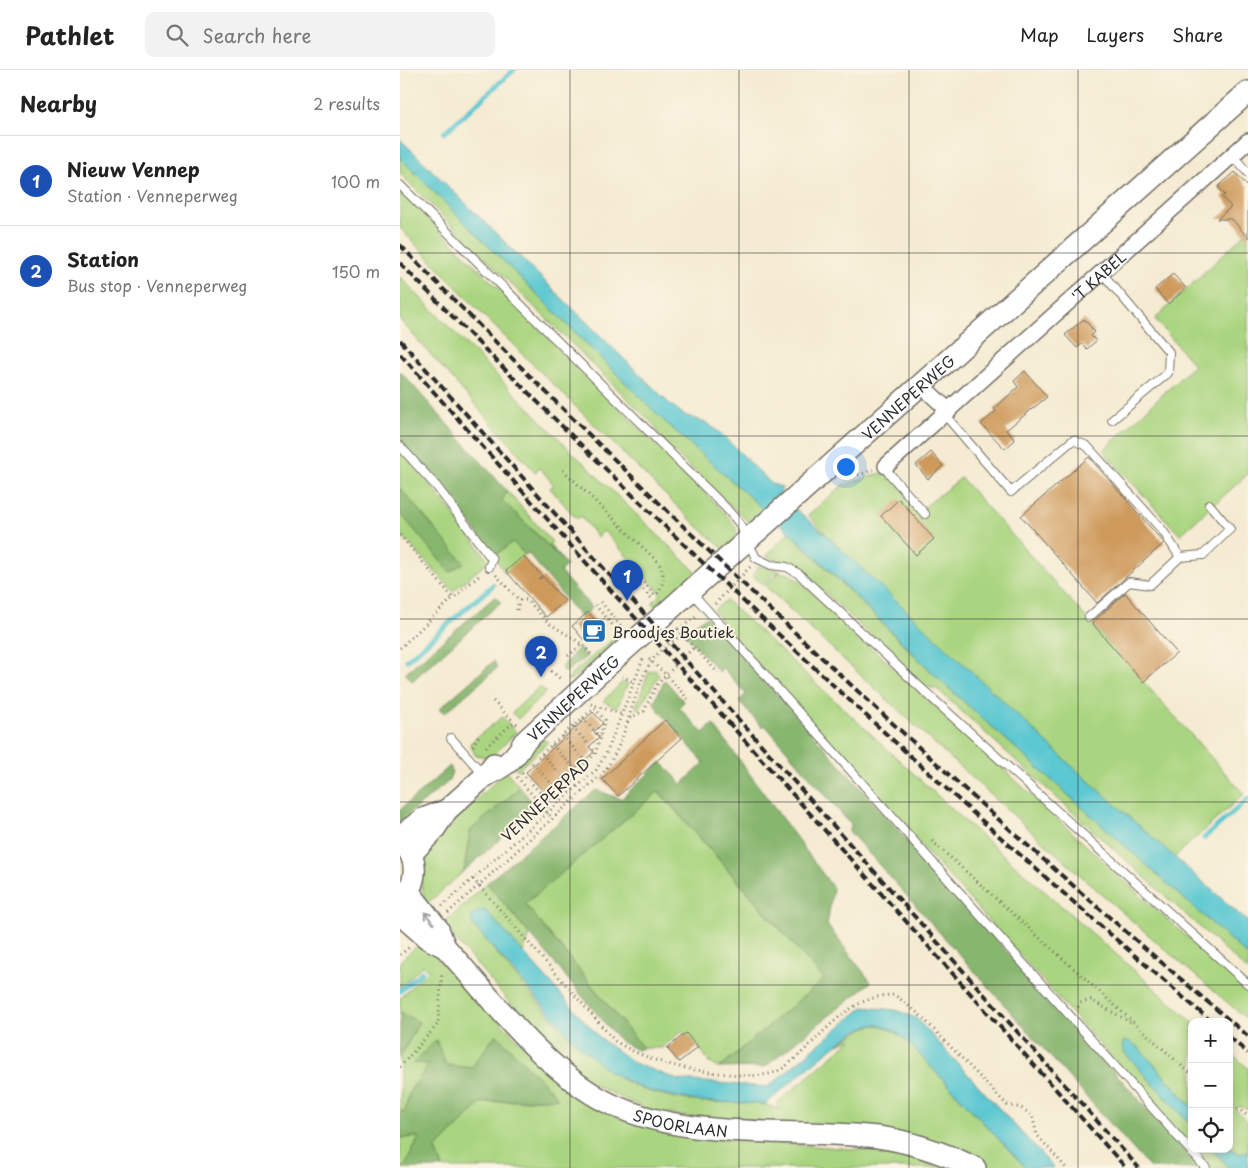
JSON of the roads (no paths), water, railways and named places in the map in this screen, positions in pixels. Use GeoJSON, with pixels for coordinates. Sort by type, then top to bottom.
{"type":"FeatureCollection","features":[{"type":"Feature","properties":{"kind":"main road","name":"VENNEPERWEG"},"geometry":{"type":"LineString","coordinates":[[485,776],[507,766],[517,756],[524,742],[567,688],[754,543],[801,491],[1248,92]]}},
{"type":"Feature","properties":{"kind":"main road","name":"VENNEPERWEG"},"geometry":{"type":"LineString","coordinates":[[406,848],[433,831],[447,810],[485,776],[498,759],[510,749],[524,742]]}},
{"type":"Feature","properties":{"kind":"main road","name":"VENNEPERWEG"},"geometry":{"type":"LineString","coordinates":[[400,836],[423,819],[447,810]]}},
{"type":"Feature","properties":{"kind":"main road"},"geometry":{"type":"LineString","coordinates":[[404,896],[414,880],[415,867],[406,848]]}},
{"type":"Feature","properties":{"kind":"main road","name":"SPOORLAAN"},"geometry":{"type":"LineString","coordinates":[[404,896],[437,916],[441,957]]}},
{"type":"Feature","properties":{"kind":"main road","name":"SPOORLAAN"},"geometry":{"type":"LineString","coordinates":[[400,914],[427,938],[441,957],[548,1060],[581,1086],[620,1107],[657,1121],[696,1127],[878,1137],[914,1144],[975,1168]]}},
{"type":"Feature","properties":{"kind":"street","name":"'T KABEL"},"geometry":{"type":"LineString","coordinates":[[886,466],[1248,140]]}},
{"type":"Feature","properties":{"kind":"street"},"geometry":{"type":"LineString","coordinates":[[920,384],[947,413]]}},
{"type":"Feature","properties":{"kind":"lane"},"geometry":{"type":"LineString","coordinates":[[1232,155],[1248,173]]}},
{"type":"Feature","properties":{"kind":"lane"},"geometry":{"type":"LineString","coordinates":[[400,185],[726,508],[771,565],[787,567],[799,574],[922,690],[1248,984]]}},
{"type":"Feature","properties":{"kind":"lane"},"geometry":{"type":"LineString","coordinates":[[1102,273],[1169,352],[1168,373],[1112,420]]}},
{"type":"Feature","properties":{"kind":"lane"},"geometry":{"type":"LineString","coordinates":[[947,413],[1011,492],[1073,440],[1087,446],[1163,531],[1180,558]]}},
{"type":"Feature","properties":{"kind":"lane"},"geometry":{"type":"LineString","coordinates":[[400,446],[437,487],[492,559],[489,567]]}},
{"type":"Feature","properties":{"kind":"lane"},"geometry":{"type":"LineString","coordinates":[[886,466],[888,472],[926,514]]}},
{"type":"Feature","properties":{"kind":"lane"},"geometry":{"type":"LineString","coordinates":[[1089,617],[1129,582],[1150,585],[1180,558],[1203,555],[1230,529],[1208,504]]}},
{"type":"Feature","properties":{"kind":"lane"},"geometry":{"type":"LineString","coordinates":[[690,591],[1206,1168]]}},
{"type":"Feature","properties":{"kind":"lane"},"geometry":{"type":"LineString","coordinates":[[451,738],[485,776]]}},
{"type":"Feature","properties":{"kind":"water"},"geometry":{"type":"Polygon","coordinates":[[[400,139],[669,403],[684,415],[705,422],[719,432],[772,484],[782,487],[780,493],[785,500],[825,534],[1074,768],[1248,922],[1248,956],[943,683],[809,550],[662,419],[400,158],[400,139]]]}},
{"type":"Feature","properties":{"kind":"water"},"geometry":{"type":"Polygon","coordinates":[[[480,910],[485,910],[601,1039],[634,1063],[679,1080],[768,1087],[863,1007],[895,1010],[916,1018],[1054,1168],[1026,1168],[905,1039],[881,1025],[871,1025],[848,1036],[766,1104],[696,1101],[645,1090],[608,1071],[574,1041],[473,925],[471,917],[480,910]]]}},
{"type":"Feature","properties":{"kind":"water"},"geometry":{"type":"Polygon","coordinates":[[[1124,1041],[1131,1042],[1140,1049],[1188,1103],[1188,1122],[1124,1052],[1122,1046],[1124,1041]]]}},
{"type":"Feature","properties":{"kind":"water"},"geometry":{"type":"Polygon","coordinates":[[[1233,1150],[1240,1154],[1248,1151],[1248,1168],[1229,1168],[1216,1153],[1233,1153],[1233,1150]]]}},
{"type":"Feature","properties":{"kind":"waterway"},"geometry":{"type":"LineString","coordinates":[[444,133],[514,70]]}},
{"type":"Feature","properties":{"kind":"waterway"},"geometry":{"type":"LineString","coordinates":[[407,660],[493,585]]}},
{"type":"Feature","properties":{"kind":"waterway"},"geometry":{"type":"LineString","coordinates":[[1204,838],[1248,799]]}},
{"type":"Feature","properties":{"kind":"waterway"},"geometry":{"type":"LineString","coordinates":[[400,991],[422,972]]}},
{"type":"Feature","properties":{"kind":"railway"},"geometry":{"type":"LineString","coordinates":[[400,245],[605,450],[814,651],[1029,846],[1248,1036]]}},
{"type":"Feature","properties":{"kind":"railway"},"geometry":{"type":"LineString","coordinates":[[400,263],[497,362],[797,652],[1002,839],[1207,1018]]}},
{"type":"Feature","properties":{"kind":"railway"},"geometry":{"type":"LineString","coordinates":[[400,340],[1139,1168]]}},
{"type":"Feature","properties":{"kind":"railway"},"geometry":{"type":"LineString","coordinates":[[400,354],[1126,1168]]}},
{"type":"Feature","properties":{"kind":"railway"},"geometry":{"type":"LineString","coordinates":[[1233,1040],[1248,1053]]}},
{"type":"Feature","properties":{"kind":"place","name":"Nieuw Vennep"},"geometry":{"type":"Point","coordinates":[627,601]}},
{"type":"Feature","properties":{"kind":"place","name":"Broodjes Boutiek"},"geometry":{"type":"Point","coordinates":[594,631]}},
{"type":"Feature","properties":{"kind":"place","name":"Station"},"geometry":{"type":"Point","coordinates":[541,677]}}]}
